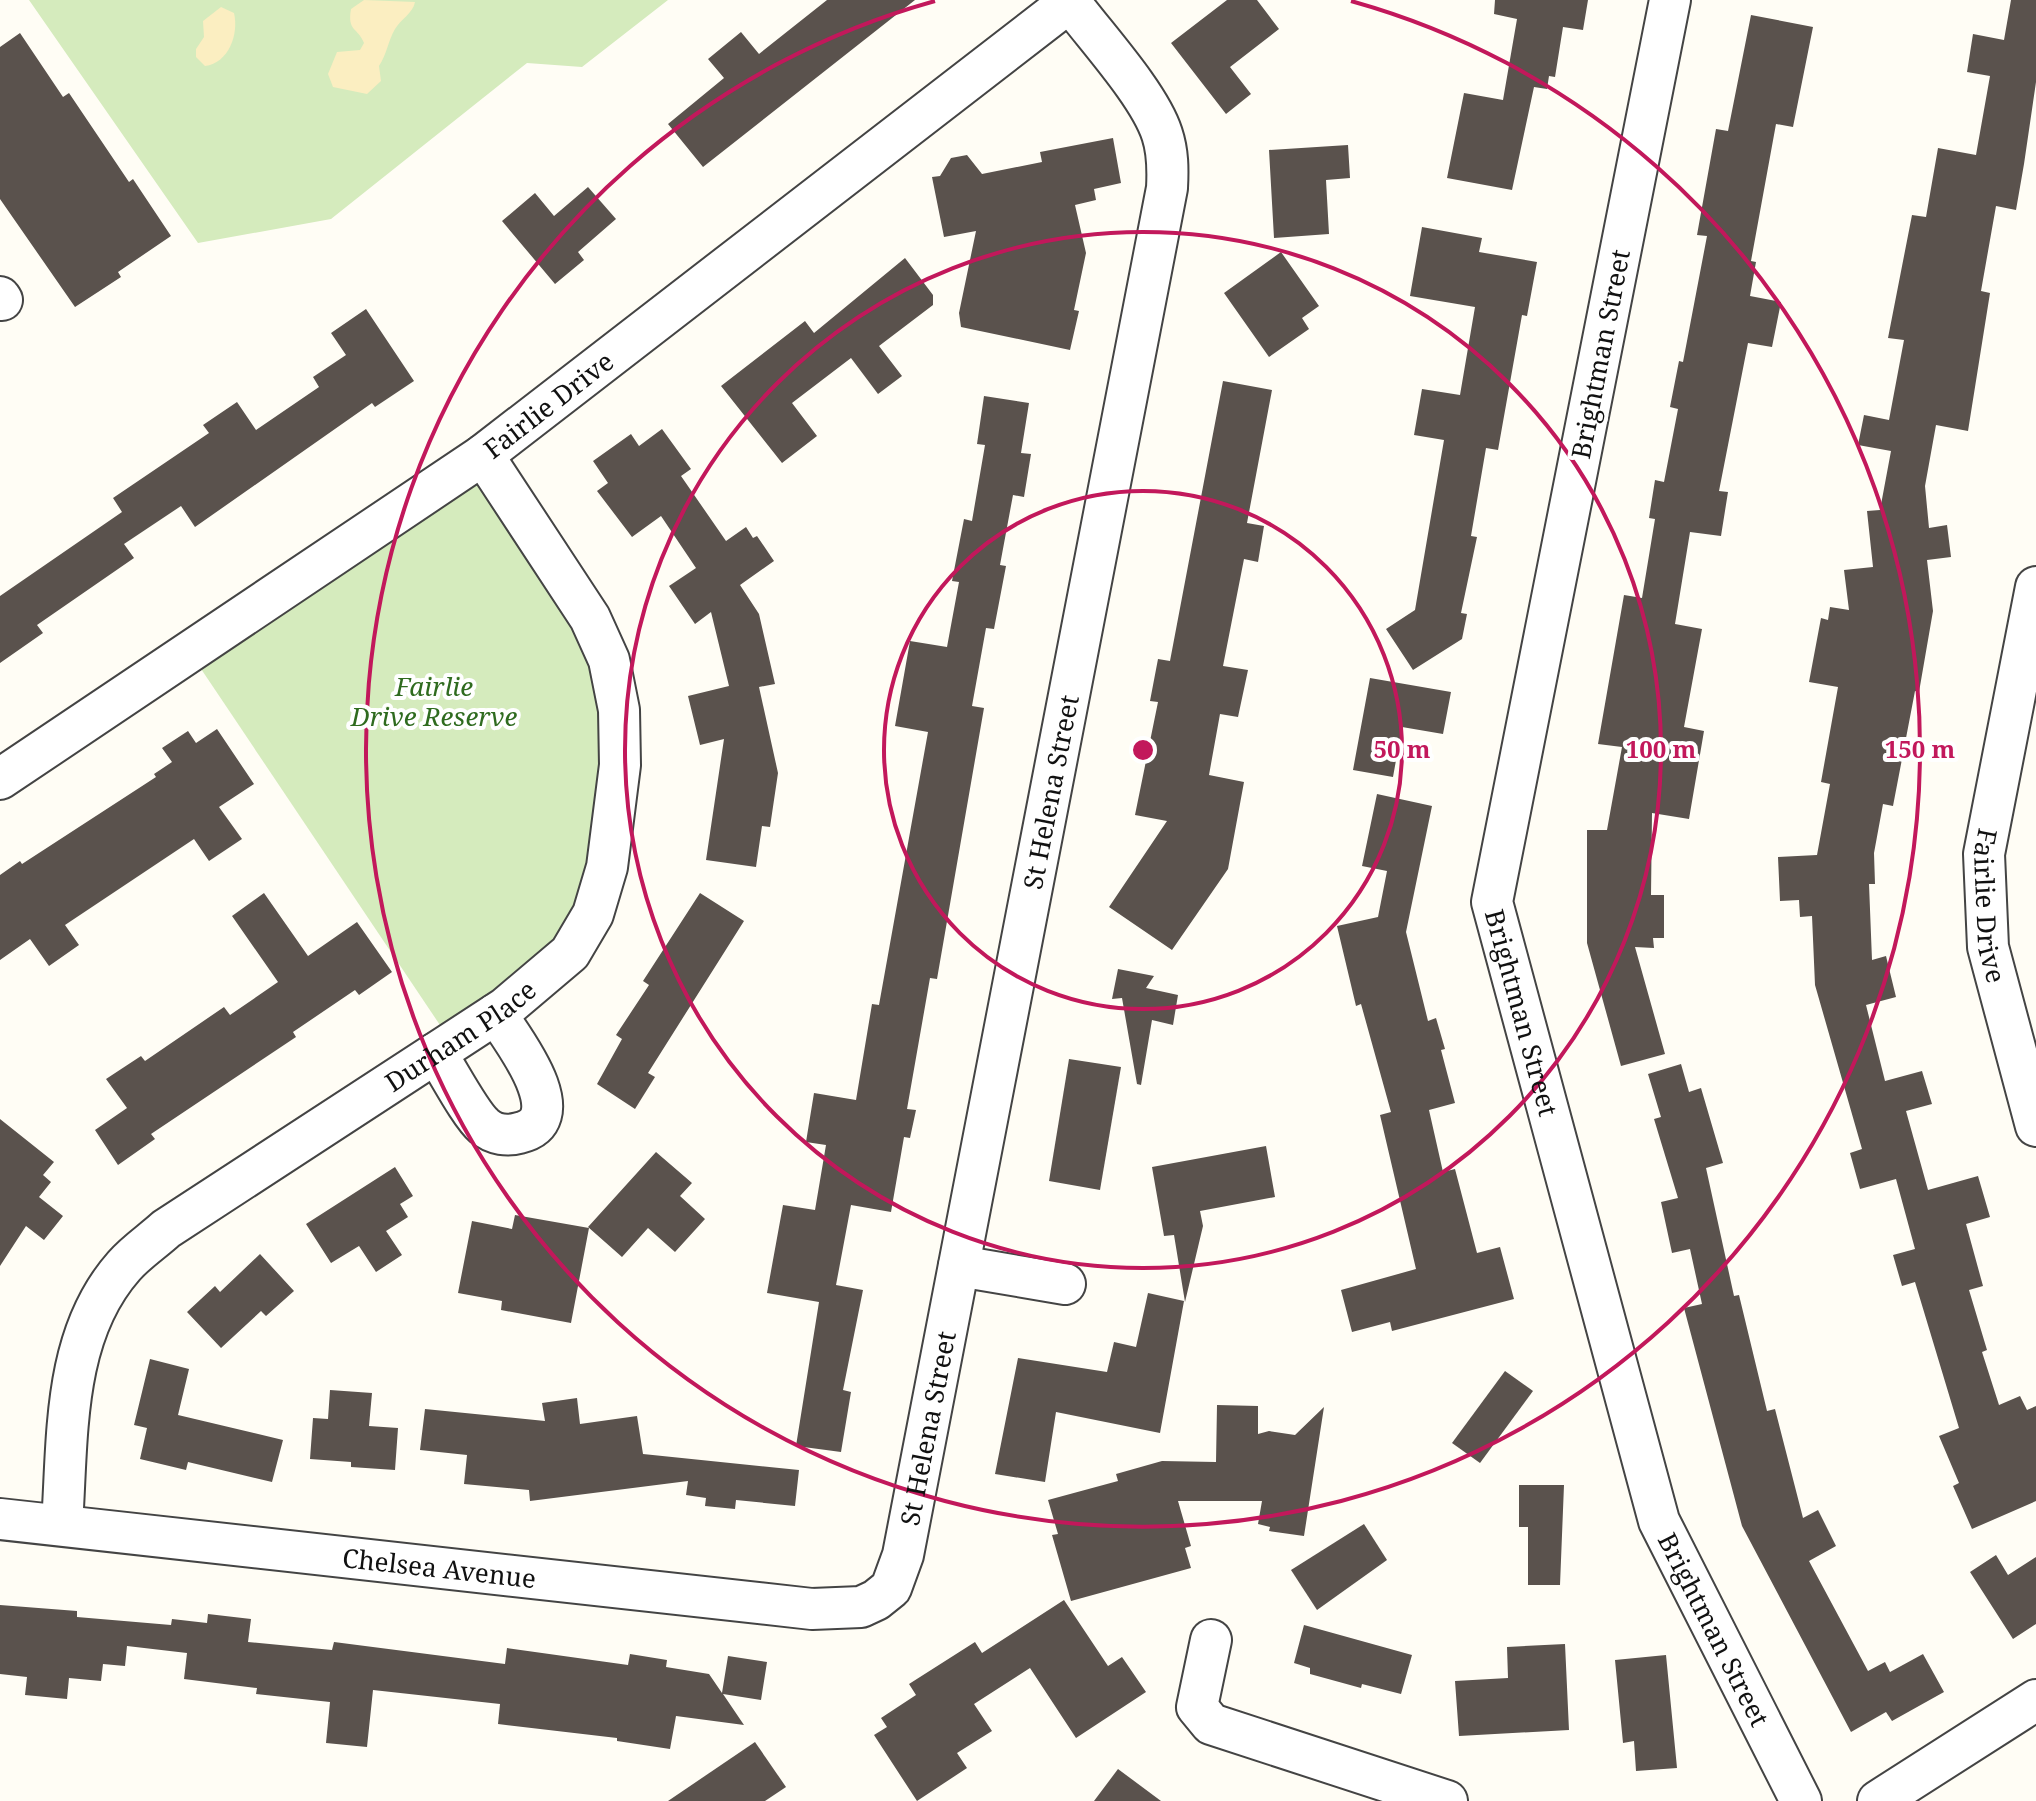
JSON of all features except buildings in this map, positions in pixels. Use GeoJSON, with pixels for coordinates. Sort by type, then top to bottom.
{"type":"FeatureCollection","features":[{"type":"Feature","properties":{"kind":"street","name":"Brightman Street"},"geometry":{"type":"LineString","coordinates":[[1670,0],[1492,902],[1659,1521],[1801,1801]]}},
{"type":"Feature","properties":{"kind":"street","name":"Fairlie Drive"},"geometry":{"type":"LineString","coordinates":[[0,779],[483,455],[1071,1]]}},
{"type":"Feature","properties":{"kind":"street","name":"St Helena Street"},"geometry":{"type":"LineString","coordinates":[[876,1600],[891,1588],[903,1555],[1167,188],[1168,159],[1161,131],[1071,1]]}},
{"type":"Feature","properties":{"kind":"street","name":"Durham Place"},"geometry":{"type":"LineString","coordinates":[[62,1525],[71,1384],[93,1312],[124,1266],[166,1229],[496,1014],[570,953],[593,914],[607,867],[618,780],[619,710],[609,660],[590,618],[483,455]]}},
{"type":"Feature","properties":{"kind":"street","name":"Fairlie Drive"},"geometry":{"type":"LineString","coordinates":[[2036,587],[1984,854],[1988,947],[2036,1126]]}},
{"type":"Feature","properties":{"kind":"street"},"geometry":{"type":"LineString","coordinates":[[436,1053],[484,1126],[507,1136],[527,1131],[538,1121],[544,1103],[528,1064],[496,1014]]}},
{"type":"Feature","properties":{"kind":"street"},"geometry":{"type":"LineString","coordinates":[[959,1266],[1065,1284]]}},
{"type":"Feature","properties":{"kind":"street","name":"Chelsea Avenue"},"geometry":{"type":"LineString","coordinates":[[0,1519],[812,1609],[861,1607],[876,1600]]}},
{"type":"Feature","properties":{"kind":"street"},"geometry":{"type":"LineString","coordinates":[[1211,1640],[1197,1707],[1211,1724],[1447,1801]]}},
{"type":"Feature","properties":{"kind":"street"},"geometry":{"type":"LineString","coordinates":[[1878,1801],[2036,1700]]}},
{"type":"Feature","properties":{"kind":"green space"},"geometry":{"type":"Polygon","coordinates":[[[29,0],[668,0],[582,67],[527,63],[331,219],[198,243],[29,0]]]}},
{"type":"Feature","properties":{"kind":"green space","name":"Fairlie Drive Reserve"},"geometry":{"type":"Polygon","coordinates":[[[483,455],[609,660],[593,914],[452,1043],[189,651],[483,455]]]}},
{"type":"Feature","properties":{"kind":"sand"},"geometry":{"type":"Polygon","coordinates":[[[364,0],[415,2],[398,25],[379,66],[381,81],[367,94],[333,87],[328,74],[337,52],[360,50],[364,43],[352,26],[350,16],[351,9],[364,0]]]}},
{"type":"Feature","properties":{"kind":"sand"},"geometry":{"type":"Polygon","coordinates":[[[221,7],[234,13],[233,38],[220,59],[205,66],[196,57],[196,49],[204,37],[203,21],[221,7]]]}}]}
